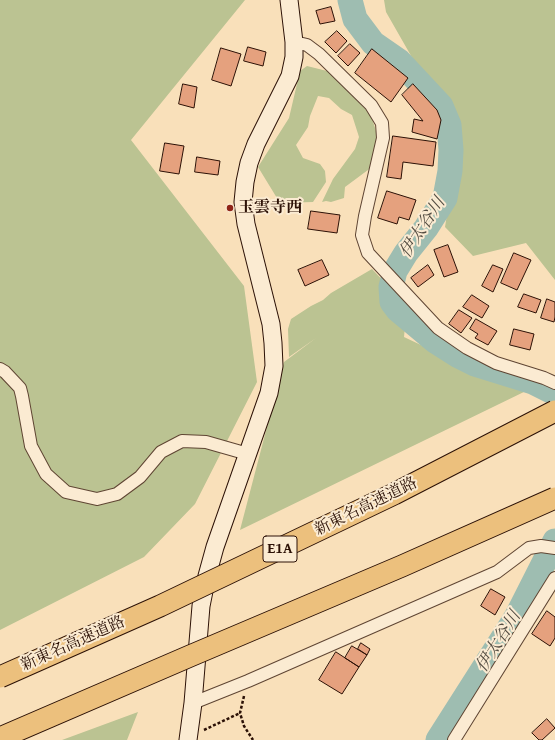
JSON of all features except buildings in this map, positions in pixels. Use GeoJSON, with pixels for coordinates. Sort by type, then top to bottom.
{"type":"FeatureCollection","features":[{"type":"Feature","properties":{"kind":"highway","name":"新東名高速道路"},"geometry":{"type":"LineString","coordinates":[[0,677],[160,606],[373,504],[555,411]]}},
{"type":"Feature","properties":{"kind":"highway"},"geometry":{"type":"LineString","coordinates":[[0,738],[402,566],[555,498]]}},
{"type":"Feature","properties":{"kind":"street"},"geometry":{"type":"LineString","coordinates":[[188,739],[193,703],[201,606],[207,576],[215,547],[269,393],[274,366],[271,324],[246,224],[243,202],[249,163],[256,144],[290,76],[294,57],[294,42],[289,0]]}},
{"type":"Feature","properties":{"kind":"street"},"geometry":{"type":"LineString","coordinates":[[294,42],[307,46],[319,54],[371,105],[382,123],[383,138],[362,235],[368,253],[438,328],[467,348],[496,363],[544,378],[555,383]]}},
{"type":"Feature","properties":{"kind":"street"},"geometry":{"type":"LineString","coordinates":[[0,369],[5,372],[20,388],[31,446],[46,474],[66,492],[97,499],[117,494],[140,477],[161,452],[182,441],[206,442],[248,454]]}},
{"type":"Feature","properties":{"kind":"street"},"geometry":{"type":"LineString","coordinates":[[193,703],[248,681],[497,572],[529,548],[541,546],[555,548]]}},
{"type":"Feature","properties":{"kind":"street"},"geometry":{"type":"LineString","coordinates":[[454,740],[555,578]]}},
{"type":"Feature","properties":{"kind":"path"},"geometry":{"type":"LineString","coordinates":[[248,681],[240,714],[244,726],[253,740]]}},
{"type":"Feature","properties":{"kind":"path"},"geometry":{"type":"LineString","coordinates":[[188,739],[240,714]]}},
{"type":"Feature","properties":{"kind":"green space"},"geometry":{"type":"Polygon","coordinates":[[[0,0],[245,0],[131,140],[244,286],[257,382],[195,504],[144,557],[0,630],[0,0]]]}},
{"type":"Feature","properties":{"kind":"green space"},"geometry":{"type":"Polygon","coordinates":[[[384,0],[555,0],[555,280],[526,243],[473,256],[445,227],[453,177],[453,122],[422,75],[386,12],[384,0]]]}},
{"type":"Feature","properties":{"kind":"green space"},"geometry":{"type":"Polygon","coordinates":[[[307,66],[327,71],[349,91],[366,100],[376,131],[378,145],[372,167],[345,187],[344,198],[331,202],[322,202],[333,179],[355,149],[359,137],[352,115],[341,109],[329,98],[318,96],[310,116],[308,127],[296,145],[303,158],[320,164],[325,171],[326,182],[313,202],[280,203],[258,167],[289,118],[300,71],[307,66]]]}},
{"type":"Feature","properties":{"kind":"green space"},"geometry":{"type":"Polygon","coordinates":[[[372,269],[407,306],[404,337],[478,372],[528,390],[240,530],[284,362],[316,338],[289,357],[288,329],[291,319],[372,269]]]}},
{"type":"Feature","properties":{"kind":"green space"},"geometry":{"type":"Polygon","coordinates":[[[138,712],[127,740],[62,740],[138,712]]]}},
{"type":"Feature","properties":{"kind":"waterway","name":"伊太谷川"},"geometry":{"type":"LineString","coordinates":[[350,0],[355,19],[373,43],[399,61],[441,106],[449,125],[451,150],[450,171],[445,198],[426,228],[406,253],[395,271],[391,287],[392,302],[398,310],[435,341],[457,355],[475,364],[533,382],[555,393]]}},
{"type":"Feature","properties":{"kind":"waterway","name":"伊太谷川"},"geometry":{"type":"LineString","coordinates":[[438,740],[517,616],[555,541]]}},
{"type":"Feature","properties":{"kind":"place","name":"玉雲寺西"},"geometry":{"type":"Point","coordinates":[230,208]}}]}
